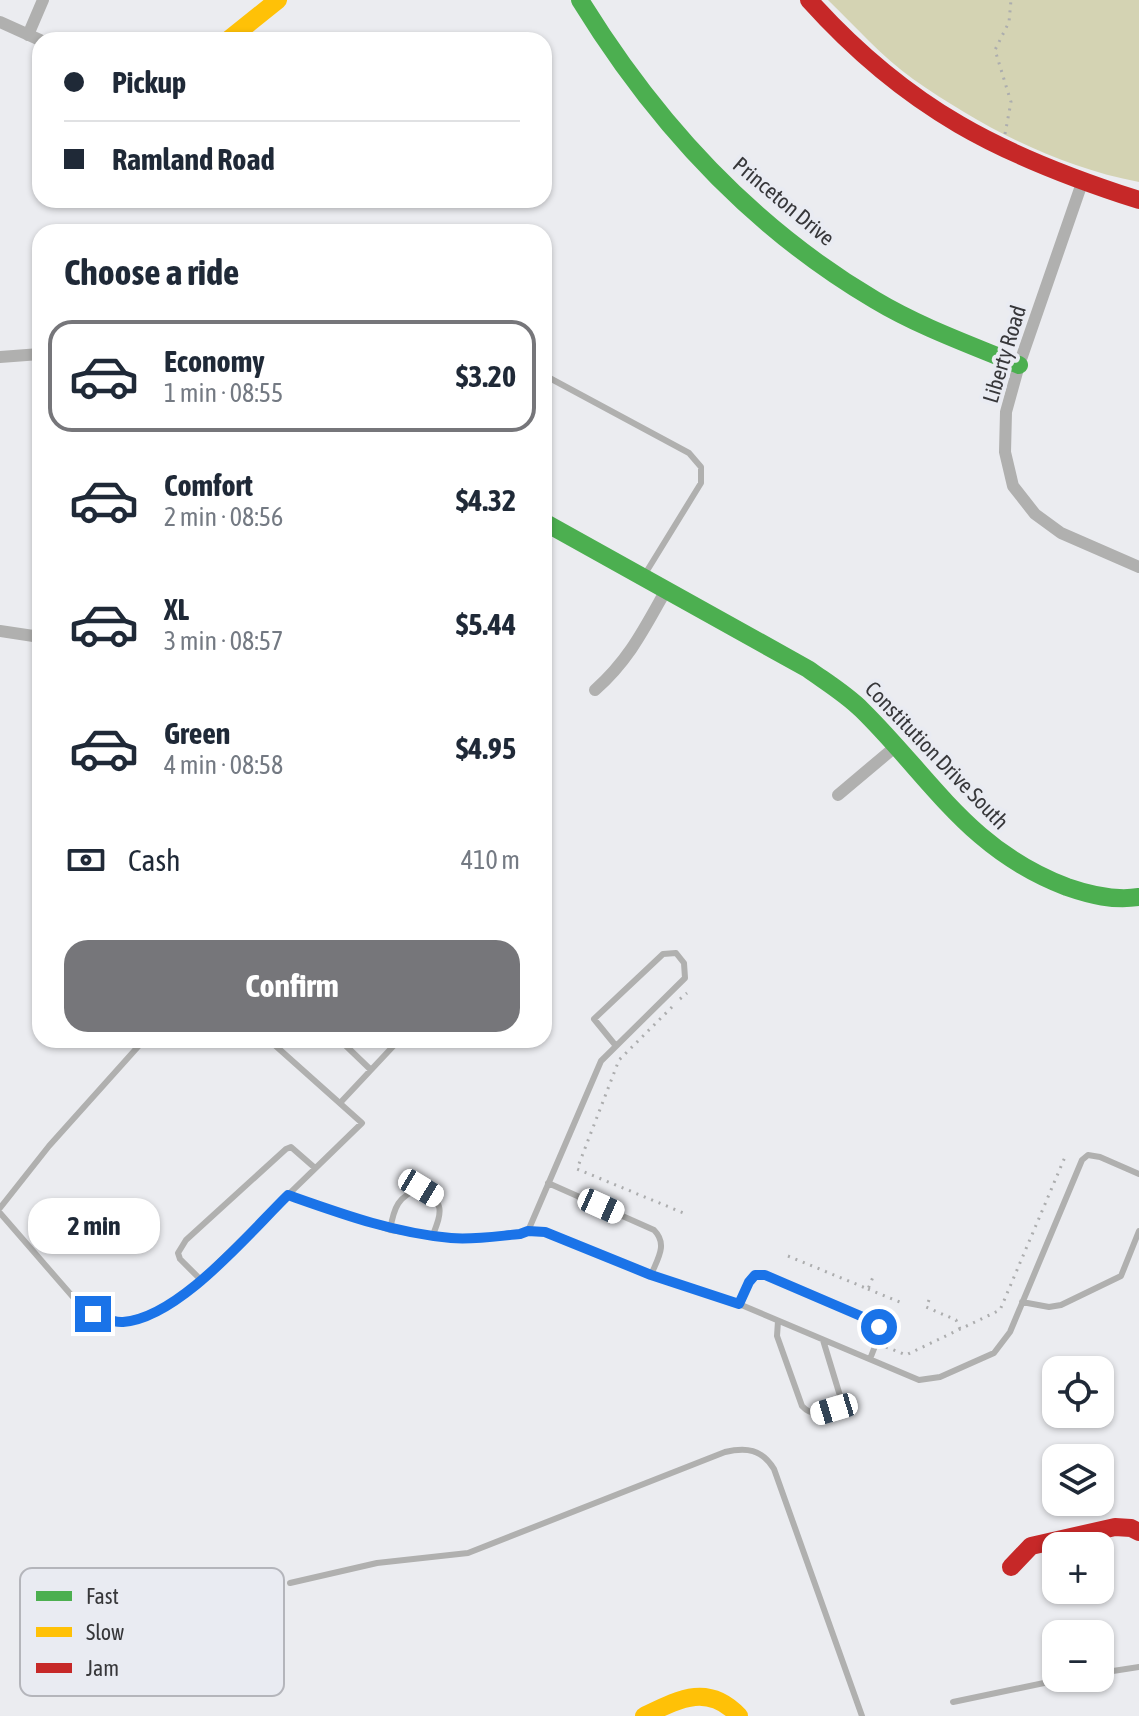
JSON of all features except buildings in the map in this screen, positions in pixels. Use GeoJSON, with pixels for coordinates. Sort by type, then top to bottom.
{"type":"FeatureCollection","features":[{"type":"Feature","properties":{"kind":"street"},"geometry":{"type":"LineString","coordinates":[[35,32],[43,0]]}},
{"type":"Feature","properties":{"kind":"street"},"geometry":{"type":"LineString","coordinates":[[238,32],[278,0]]}},
{"type":"Feature","properties":{"kind":"street","name":"Princeton Drive"},"geometry":{"type":"LineString","coordinates":[[580,0],[634,84],[684,143],[730,191],[782,235],[876,300],[1019,365]]}},
{"type":"Feature","properties":{"kind":"street"},"geometry":{"type":"LineString","coordinates":[[809,0],[830,26],[880,71],[942,117],[1001,150],[1082,183],[1139,200]]}},
{"type":"Feature","properties":{"kind":"street"},"geometry":{"type":"LineString","coordinates":[[0,22],[32,37]]}},
{"type":"Feature","properties":{"kind":"street","name":"Liberty Road"},"geometry":{"type":"LineString","coordinates":[[1082,183],[1019,365],[1006,412],[1005,452],[1013,486],[1035,514],[1061,533],[1139,567]]}},
{"type":"Feature","properties":{"kind":"street"},"geometry":{"type":"LineString","coordinates":[[0,357],[32,355]]}},
{"type":"Feature","properties":{"kind":"street","name":"Constitution Drive South"},"geometry":{"type":"LineString","coordinates":[[552,526],[818,676],[860,708],[969,826],[1015,863],[1094,896],[1127,900],[1139,897]]}},
{"type":"Feature","properties":{"kind":"street"},"geometry":{"type":"LineString","coordinates":[[595,690],[617,671],[635,647],[666,590]]}},
{"type":"Feature","properties":{"kind":"street"},"geometry":{"type":"LineString","coordinates":[[0,631],[32,636]]}},
{"type":"Feature","properties":{"kind":"street"},"geometry":{"type":"LineString","coordinates":[[838,795],[895,747]]}},
{"type":"Feature","properties":{"kind":"street"},"geometry":{"type":"LineString","coordinates":[[1011,1567],[1031,1546],[1115,1527],[1139,1532]]}},
{"type":"Feature","properties":{"kind":"street"},"geometry":{"type":"LineString","coordinates":[[644,1716],[697,1695],[724,1702],[739,1716]]}},
{"type":"Feature","properties":{"kind":"lane"},"geometry":{"type":"LineString","coordinates":[[552,379],[689,453],[701,467],[701,483],[643,577]]}},
{"type":"Feature","properties":{"kind":"lane"},"geometry":{"type":"LineString","coordinates":[[528,1231],[601,1061],[685,978],[684,963],[676,953],[663,954],[594,1019],[616,1046]]}},
{"type":"Feature","properties":{"kind":"lane"},"geometry":{"type":"LineString","coordinates":[[137,1048],[49,1146],[0,1210],[73,1297],[93,1314],[122,1322],[151,1314],[188,1292],[362,1123],[278,1048]]}},
{"type":"Feature","properties":{"kind":"lane"},"geometry":{"type":"LineString","coordinates":[[348,1048],[371,1070]]}},
{"type":"Feature","properties":{"kind":"lane"},"geometry":{"type":"LineString","coordinates":[[340,1103],[392,1048]]}},
{"type":"Feature","properties":{"kind":"lane"},"geometry":{"type":"LineString","coordinates":[[201,1280],[180,1259],[178,1253],[186,1240],[286,1149],[291,1147],[315,1168]]}},
{"type":"Feature","properties":{"kind":"lane"},"geometry":{"type":"LineString","coordinates":[[288,1195],[390,1230],[466,1238],[545,1232],[651,1275],[739,1304],[919,1380],[940,1377],[994,1353],[1010,1332],[1082,1160],[1088,1155],[1100,1157],[1139,1174]]}},
{"type":"Feature","properties":{"kind":"lane"},"geometry":{"type":"LineString","coordinates":[[548,1183],[654,1230],[661,1237],[662,1247],[651,1275]]}},
{"type":"Feature","properties":{"kind":"lane"},"geometry":{"type":"LineString","coordinates":[[390,1230],[395,1205],[405,1194],[421,1188],[435,1197],[441,1213],[433,1235]]}},
{"type":"Feature","properties":{"kind":"lane"},"geometry":{"type":"LineString","coordinates":[[1022,1302],[1049,1307],[1061,1305],[1121,1276],[1139,1231]]}},
{"type":"Feature","properties":{"kind":"lane"},"geometry":{"type":"LineString","coordinates":[[739,1304],[755,1275],[765,1275],[870,1320],[879,1327],[870,1359]]}},
{"type":"Feature","properties":{"kind":"lane"},"geometry":{"type":"LineString","coordinates":[[778,1321],[777,1336],[802,1406],[815,1415],[834,1409],[840,1405],[841,1399],[823,1340]]}},
{"type":"Feature","properties":{"kind":"lane"},"geometry":{"type":"LineString","coordinates":[[290,1583],[377,1563],[468,1553],[725,1452],[738,1449],[759,1452],[774,1469],[862,1716]]}},
{"type":"Feature","properties":{"kind":"lane"},"geometry":{"type":"LineString","coordinates":[[1114,1671],[1139,1667]]}},
{"type":"Feature","properties":{"kind":"lane"},"geometry":{"type":"LineString","coordinates":[[953,1702],[1042,1683]]}},
{"type":"Feature","properties":{"kind":"path"},"geometry":{"type":"LineString","coordinates":[[1001,150],[1011,102],[995,50],[1009,22],[1011,0]]}},
{"type":"Feature","properties":{"kind":"path"},"geometry":{"type":"LineString","coordinates":[[686,1214],[577,1169],[619,1060],[687,993]]}},
{"type":"Feature","properties":{"kind":"path"},"geometry":{"type":"LineString","coordinates":[[876,1343],[906,1355],[1000,1310],[1065,1157]]}},
{"type":"Feature","properties":{"kind":"path"},"geometry":{"type":"LineString","coordinates":[[788,1256],[902,1303]]}},
{"type":"Feature","properties":{"kind":"path"},"geometry":{"type":"LineString","coordinates":[[868,1289],[873,1277]]}},
{"type":"Feature","properties":{"kind":"path"},"geometry":{"type":"LineString","coordinates":[[929,1300],[926,1307],[956,1320],[960,1329]]}},
{"type":"Feature","properties":{"kind":"green space"},"geometry":{"type":"Polygon","coordinates":[[[828,0],[1139,0],[1139,182],[1049,155],[966,113],[902,70],[828,0]]]}},
{"type":"Feature","properties":{"kind":"traffic: fast"},"geometry":{"type":"LineString","coordinates":[[580,0],[640,88],[674,129],[747,205],[787,239],[830,271],[892,310],[1019,365]]}},
{"type":"Feature","properties":{"kind":"traffic: fast"},"geometry":{"type":"LineString","coordinates":[[552,526],[808,669],[836,688],[862,710],[978,833],[1033,872],[1093,895],[1139,897]]}},
{"type":"Feature","properties":{"kind":"traffic: slow"},"geometry":{"type":"LineString","coordinates":[[238,32],[278,0]]}},
{"type":"Feature","properties":{"kind":"traffic: slow"},"geometry":{"type":"LineString","coordinates":[[644,1716],[693,1697],[716,1700],[739,1716]]}},
{"type":"Feature","properties":{"kind":"traffic: jam"},"geometry":{"type":"LineString","coordinates":[[809,0],[882,71],[959,124],[1043,166],[1139,200]]}},
{"type":"Feature","properties":{"kind":"traffic: jam"},"geometry":{"type":"LineString","coordinates":[[1011,1567],[1031,1546],[1115,1527],[1139,1532]]}},
{"type":"Feature","properties":{"kind":"route"},"geometry":{"type":"LineString","coordinates":[[93,1314],[122,1322],[151,1314],[188,1292],[288,1195],[390,1230],[422,1235],[453,1239],[545,1232],[651,1275],[739,1304],[755,1275],[765,1275],[870,1320],[879,1327]]}}]}
